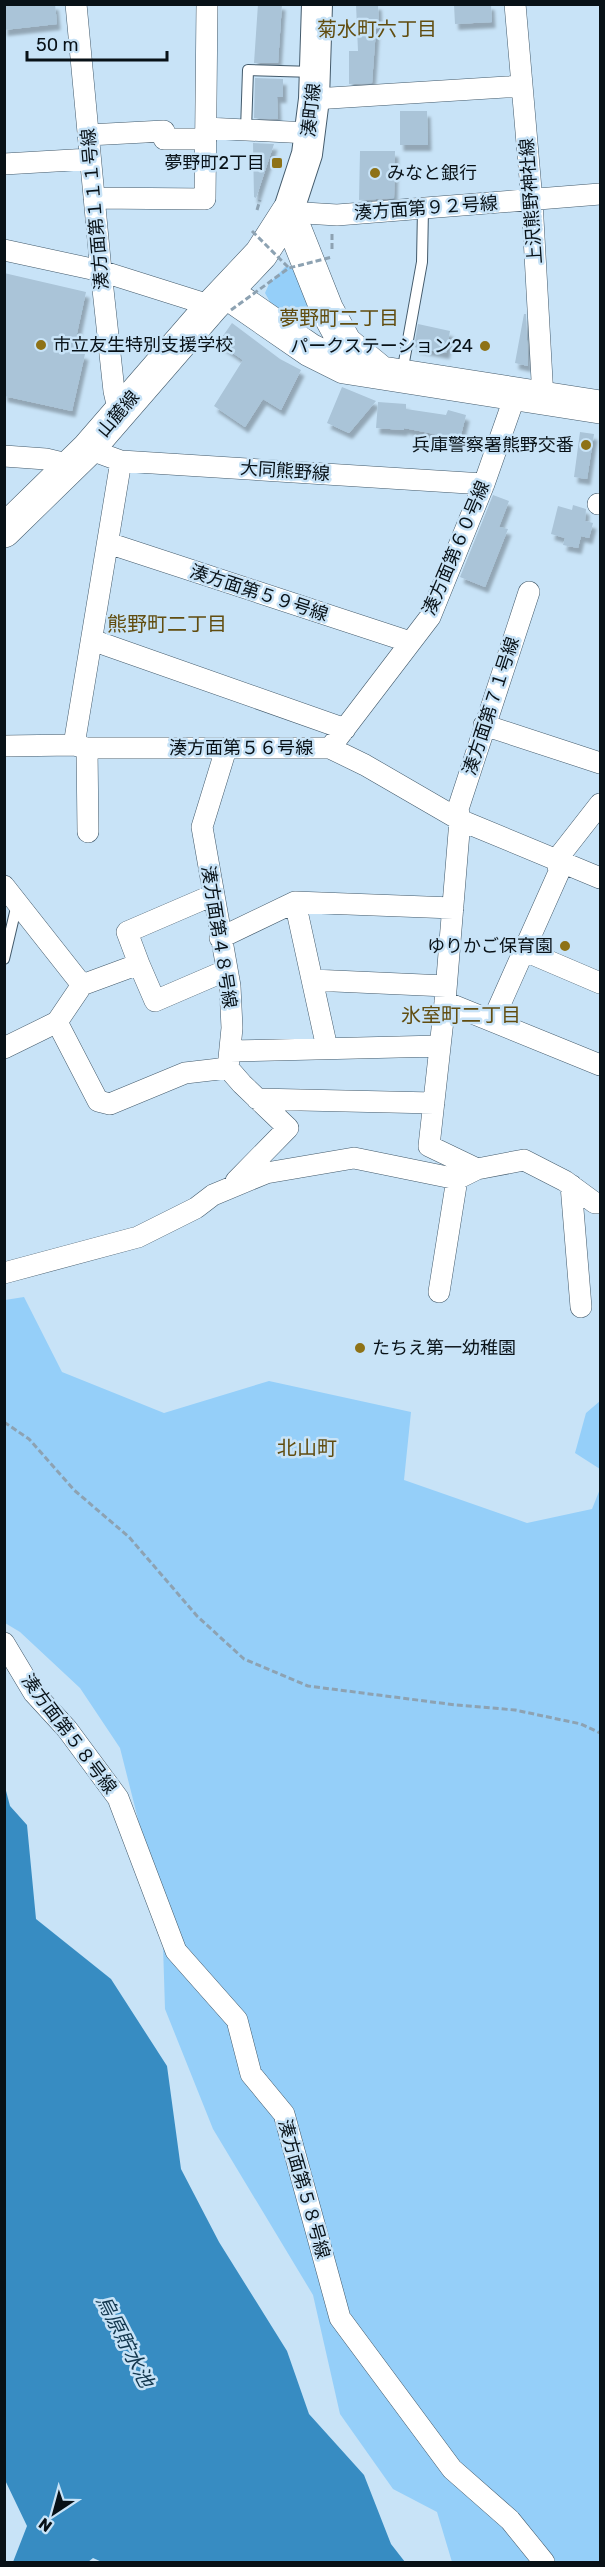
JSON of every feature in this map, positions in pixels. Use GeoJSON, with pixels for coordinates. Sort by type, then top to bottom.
{"type":"FeatureCollection","features":[{"type":"Feature","properties":{"kind":"main road","name":"山麓線"},"geometry":{"type":"LineString","coordinates":[[4,531],[80,457],[119,412],[223,303],[261,254],[288,212]]}},
{"type":"Feature","properties":{"kind":"main road"},"geometry":{"type":"LineString","coordinates":[[288,212],[327,310],[345,343],[392,374]]}},
{"type":"Feature","properties":{"kind":"main road"},"geometry":{"type":"LineString","coordinates":[[223,303],[344,367],[600,407]]}},
{"type":"Feature","properties":{"kind":"street","name":"湊方面第１１１号線"},"geometry":{"type":"LineString","coordinates":[[76,4],[101,271],[114,391],[119,412]]}},
{"type":"Feature","properties":{"kind":"street"},"geometry":{"type":"LineString","coordinates":[[94,198],[205,199],[207,4]]}},
{"type":"Feature","properties":{"kind":"street","name":"湊町線"},"geometry":{"type":"LineString","coordinates":[[288,212],[307,154],[314,86],[317,4]]}},
{"type":"Feature","properties":{"kind":"street","name":"上沢熊野神社線"},"geometry":{"type":"LineString","coordinates":[[515,4],[531,201],[530,396]]}},
{"type":"Feature","properties":{"kind":"street"},"geometry":{"type":"LineString","coordinates":[[314,86],[522,86]]}},
{"type":"Feature","properties":{"kind":"street"},"geometry":{"type":"LineString","coordinates":[[88,135],[164,131],[164,139],[246,130],[309,133]]}},
{"type":"Feature","properties":{"kind":"street"},"geometry":{"type":"LineString","coordinates":[[4,164],[90,159]]}},
{"type":"Feature","properties":{"kind":"street","name":"湊方面第９２号線"},"geometry":{"type":"LineString","coordinates":[[288,212],[337,215],[600,194]]}},
{"type":"Feature","properties":{"kind":"street"},"geometry":{"type":"LineString","coordinates":[[4,249],[101,271],[223,303]]}},
{"type":"Feature","properties":{"kind":"street","name":"湊方面第６０号線"},"geometry":{"type":"LineString","coordinates":[[330,748],[430,616],[484,484],[530,396]]}},
{"type":"Feature","properties":{"kind":"street","name":"大同熊野線"},"geometry":{"type":"LineString","coordinates":[[4,456],[46,459],[80,457],[484,484]]}},
{"type":"Feature","properties":{"kind":"street"},"geometry":{"type":"LineString","coordinates":[[88,832],[81,747],[92,640],[121,461]]}},
{"type":"Feature","properties":{"kind":"street","name":"湊方面第５９号線"},"geometry":{"type":"LineString","coordinates":[[108,543],[410,642]]}},
{"type":"Feature","properties":{"kind":"street","name":"湊方面第７１号線"},"geometry":{"type":"LineString","coordinates":[[477,1169],[429,1146],[446,994],[460,820],[458,809],[529,592]]}},
{"type":"Feature","properties":{"kind":"street"},"geometry":{"type":"LineString","coordinates":[[92,640],[345,729]]}},
{"type":"Feature","properties":{"kind":"street"},"geometry":{"type":"LineString","coordinates":[[484,724],[600,763]]}},
{"type":"Feature","properties":{"kind":"street","name":"湊方面第５６号線"},"geometry":{"type":"LineString","coordinates":[[4,746],[330,748],[365,765],[460,820],[600,878]]}},
{"type":"Feature","properties":{"kind":"street","name":"湊方面第４８号線"},"geometry":{"type":"LineString","coordinates":[[226,749],[202,827],[227,970],[232,1028],[229,1060]]}},
{"type":"Feature","properties":{"kind":"street"},"geometry":{"type":"LineString","coordinates":[[493,1020],[559,872],[557,859],[600,804]]}},
{"type":"Feature","properties":{"kind":"street"},"geometry":{"type":"LineString","coordinates":[[213,895],[127,932],[155,1001],[227,970]]}},
{"type":"Feature","properties":{"kind":"street"},"geometry":{"type":"LineString","coordinates":[[10,896],[82,985]]}},
{"type":"Feature","properties":{"kind":"street"},"geometry":{"type":"LineString","coordinates":[[295,902],[327,1048]]}},
{"type":"Feature","properties":{"kind":"street"},"geometry":{"type":"LineString","coordinates":[[220,938],[295,902],[453,908]]}},
{"type":"Feature","properties":{"kind":"street"},"geometry":{"type":"LineString","coordinates":[[525,951],[600,983]]}},
{"type":"Feature","properties":{"kind":"street"},"geometry":{"type":"LineString","coordinates":[[4,1048],[57,1022],[82,985],[139,964]]}},
{"type":"Feature","properties":{"kind":"street"},"geometry":{"type":"LineString","coordinates":[[312,980],[446,994],[493,1020],[600,1065]]}},
{"type":"Feature","properties":{"kind":"street"},"geometry":{"type":"LineString","coordinates":[[57,1022],[98,1101],[110,1104],[185,1073],[229,1060],[327,1048],[440,1046]]}},
{"type":"Feature","properties":{"kind":"street"},"geometry":{"type":"LineString","coordinates":[[229,1060],[256,1099],[288,1128],[230,1188]]}},
{"type":"Feature","properties":{"kind":"street"},"geometry":{"type":"LineString","coordinates":[[256,1099],[434,1103]]}},
{"type":"Feature","properties":{"kind":"street"},"geometry":{"type":"LineString","coordinates":[[4,1272],[138,1237],[196,1208],[213,1195],[266,1173],[354,1158],[457,1179],[477,1169],[524,1160],[570,1185],[595,1203],[600,1203]]}},
{"type":"Feature","properties":{"kind":"street"},"geometry":{"type":"LineString","coordinates":[[439,1292],[457,1179]]}},
{"type":"Feature","properties":{"kind":"street"},"geometry":{"type":"LineString","coordinates":[[570,1185],[581,1307]]}},
{"type":"Feature","properties":{"kind":"street","name":"湊方面第５８号線"},"geometry":{"type":"LineString","coordinates":[[4,1643],[34,1693],[67,1730],[118,1798],[176,1951],[237,2020],[251,2074],[285,2114],[340,2318],[452,2469],[510,2520],[544,2562]]}},
{"type":"Feature","properties":{"kind":"lane"},"geometry":{"type":"LineString","coordinates":[[246,130],[248,70],[314,86]]}},
{"type":"Feature","properties":{"kind":"lane"},"geometry":{"type":"LineString","coordinates":[[392,374],[423,262],[423,209]]}},
{"type":"Feature","properties":{"kind":"lane"},"geometry":{"type":"LineString","coordinates":[[4,959],[10,896]]}},
{"type":"Feature","properties":{"kind":"path"},"geometry":{"type":"LineString","coordinates":[[223,303],[289,268],[332,257],[332,226]]}},
{"type":"Feature","properties":{"kind":"path"},"geometry":{"type":"LineString","coordinates":[[252,231],[289,268]]}},
{"type":"Feature","properties":{"kind":"path"},"geometry":{"type":"LineString","coordinates":[[4,1422],[29,1439],[74,1490],[129,1537],[196,1616],[244,1659],[308,1686],[456,1706],[515,1710],[581,1724],[600,1733]]}},
{"type":"Feature","properties":{"kind":"shaded area"},"geometry":{"type":"Polygon","coordinates":[[[285,267],[294,267],[312,310],[309,320],[300,323],[270,302],[265,293],[269,284],[285,267]]]}},
{"type":"Feature","properties":{"kind":"shaded area"},"geometry":{"type":"Polygon","coordinates":[[[24,1297],[62,1372],[164,1413],[269,1381],[411,1412],[404,1480],[527,1523],[592,1509],[600,1489],[600,2562],[452,2562],[437,2512],[393,2489],[340,2414],[313,2295],[213,2129],[165,2009],[162,1914],[120,1748],[80,1688],[20,1632],[5,1623],[5,1300],[24,1297]]]}},
{"type":"Feature","properties":{"kind":"shaded area"},"geometry":{"type":"Polygon","coordinates":[[[600,1401],[600,1469],[575,1453],[586,1413],[600,1401]]]}},
{"type":"Feature","properties":{"kind":"water","name":"烏原貯水池"},"geometry":{"type":"Polygon","coordinates":[[[5,1787],[10,1806],[27,1825],[36,1919],[111,1979],[167,2066],[181,2169],[219,2242],[287,2351],[309,2414],[364,2475],[391,2544],[405,2562],[102,2562],[93,2558],[88,2562],[13,2562],[27,2526],[4,2478],[5,1787]]]}},
{"type":"Feature","properties":{"kind":"building"},"geometry":{"type":"Polygon","coordinates":[[[4,4],[55,4],[57,24],[4,30],[4,4]]]}},
{"type":"Feature","properties":{"kind":"building"},"geometry":{"type":"Polygon","coordinates":[[[258,4],[282,4],[278,63],[254,63],[258,4]]]}},
{"type":"Feature","properties":{"kind":"building"},"geometry":{"type":"Polygon","coordinates":[[[356,4],[378,4],[379,28],[376,29],[372,83],[349,84],[349,51],[358,51],[356,4]]]}},
{"type":"Feature","properties":{"kind":"building"},"geometry":{"type":"Polygon","coordinates":[[[454,4],[491,4],[492,22],[455,24],[454,4]]]}},
{"type":"Feature","properties":{"kind":"building"},"geometry":{"type":"Polygon","coordinates":[[[255,78],[283,79],[283,97],[277,97],[278,119],[254,118],[255,78]]]}},
{"type":"Feature","properties":{"kind":"building"},"geometry":{"type":"Polygon","coordinates":[[[400,111],[427,111],[428,145],[400,145],[400,111]]]}},
{"type":"Feature","properties":{"kind":"building"},"geometry":{"type":"Polygon","coordinates":[[[253,143],[274,144],[256,198],[254,197],[253,143]]]}},
{"type":"Feature","properties":{"kind":"building"},"geometry":{"type":"Polygon","coordinates":[[[360,151],[395,151],[394,198],[359,200],[360,151]]]}},
{"type":"Feature","properties":{"kind":"building","name":"市立友生特別支援学校"},"geometry":{"type":"Polygon","coordinates":[[[4,273],[86,292],[76,338],[80,339],[77,352],[85,354],[72,411],[4,396],[4,273]]]}},
{"type":"Feature","properties":{"kind":"building"},"geometry":{"type":"Polygon","coordinates":[[[524,314],[526,314],[528,366],[515,363],[524,314]]]}},
{"type":"Feature","properties":{"kind":"building"},"geometry":{"type":"Polygon","coordinates":[[[232,323],[280,359],[301,370],[281,410],[263,399],[245,427],[214,406],[243,360],[218,343],[232,323]]]}},
{"type":"Feature","properties":{"kind":"building"},"geometry":{"type":"Polygon","coordinates":[[[418,324],[450,331],[446,353],[414,347],[418,324]]]}},
{"type":"Feature","properties":{"kind":"building"},"geometry":{"type":"Polygon","coordinates":[[[342,387],[376,401],[349,433],[327,423],[342,387]]]}},
{"type":"Feature","properties":{"kind":"building"},"geometry":{"type":"Polygon","coordinates":[[[378,402],[406,404],[406,409],[446,415],[448,410],[466,415],[460,439],[404,428],[404,430],[376,428],[378,402]]]}},
{"type":"Feature","properties":{"kind":"building"},"geometry":{"type":"Polygon","coordinates":[[[580,432],[594,434],[587,479],[574,477],[580,432]]]}},
{"type":"Feature","properties":{"kind":"building"},"geometry":{"type":"Polygon","coordinates":[[[493,495],[509,501],[499,527],[508,529],[485,587],[460,577],[493,495]]]}},
{"type":"Feature","properties":{"kind":"building"},"geometry":{"type":"Polygon","coordinates":[[[573,505],[586,509],[585,521],[593,523],[589,538],[581,536],[578,548],[563,545],[565,538],[551,534],[558,506],[572,510],[573,505]]]}},
{"type":"Feature","properties":{"kind":"place","name":"夢野町2丁目"},"geometry":{"type":"Point","coordinates":[277,163]}},
{"type":"Feature","properties":{"kind":"place","name":"みなと銀行"},"geometry":{"type":"Point","coordinates":[375,173]}},
{"type":"Feature","properties":{"kind":"place","name":"市立友生特別支援学校"},"geometry":{"type":"Point","coordinates":[41,345]}},
{"type":"Feature","properties":{"kind":"place","name":"パークステーション24"},"geometry":{"type":"Point","coordinates":[485,346]}},
{"type":"Feature","properties":{"kind":"place","name":"兵庫警察署熊野交番"},"geometry":{"type":"Point","coordinates":[586,445]}},
{"type":"Feature","properties":{"kind":"place","name":"ゆりかご保育園"},"geometry":{"type":"Point","coordinates":[565,946]}},
{"type":"Feature","properties":{"kind":"place","name":"たちえ第一幼稚園"},"geometry":{"type":"Point","coordinates":[360,1348]}},
{"type":"Feature","properties":{"kind":"district","name":"菊水町六丁目"},"geometry":{"type":"Point","coordinates":[377,29]}},
{"type":"Feature","properties":{"kind":"district","name":"夢野町二丁目"},"geometry":{"type":"Point","coordinates":[339,318]}},
{"type":"Feature","properties":{"kind":"district","name":"熊野町二丁目"},"geometry":{"type":"Point","coordinates":[167,624]}},
{"type":"Feature","properties":{"kind":"district","name":"氷室町二丁目"},"geometry":{"type":"Point","coordinates":[461,1015]}},
{"type":"Feature","properties":{"kind":"district","name":"北山町"},"geometry":{"type":"Point","coordinates":[307,1448]}}]}
